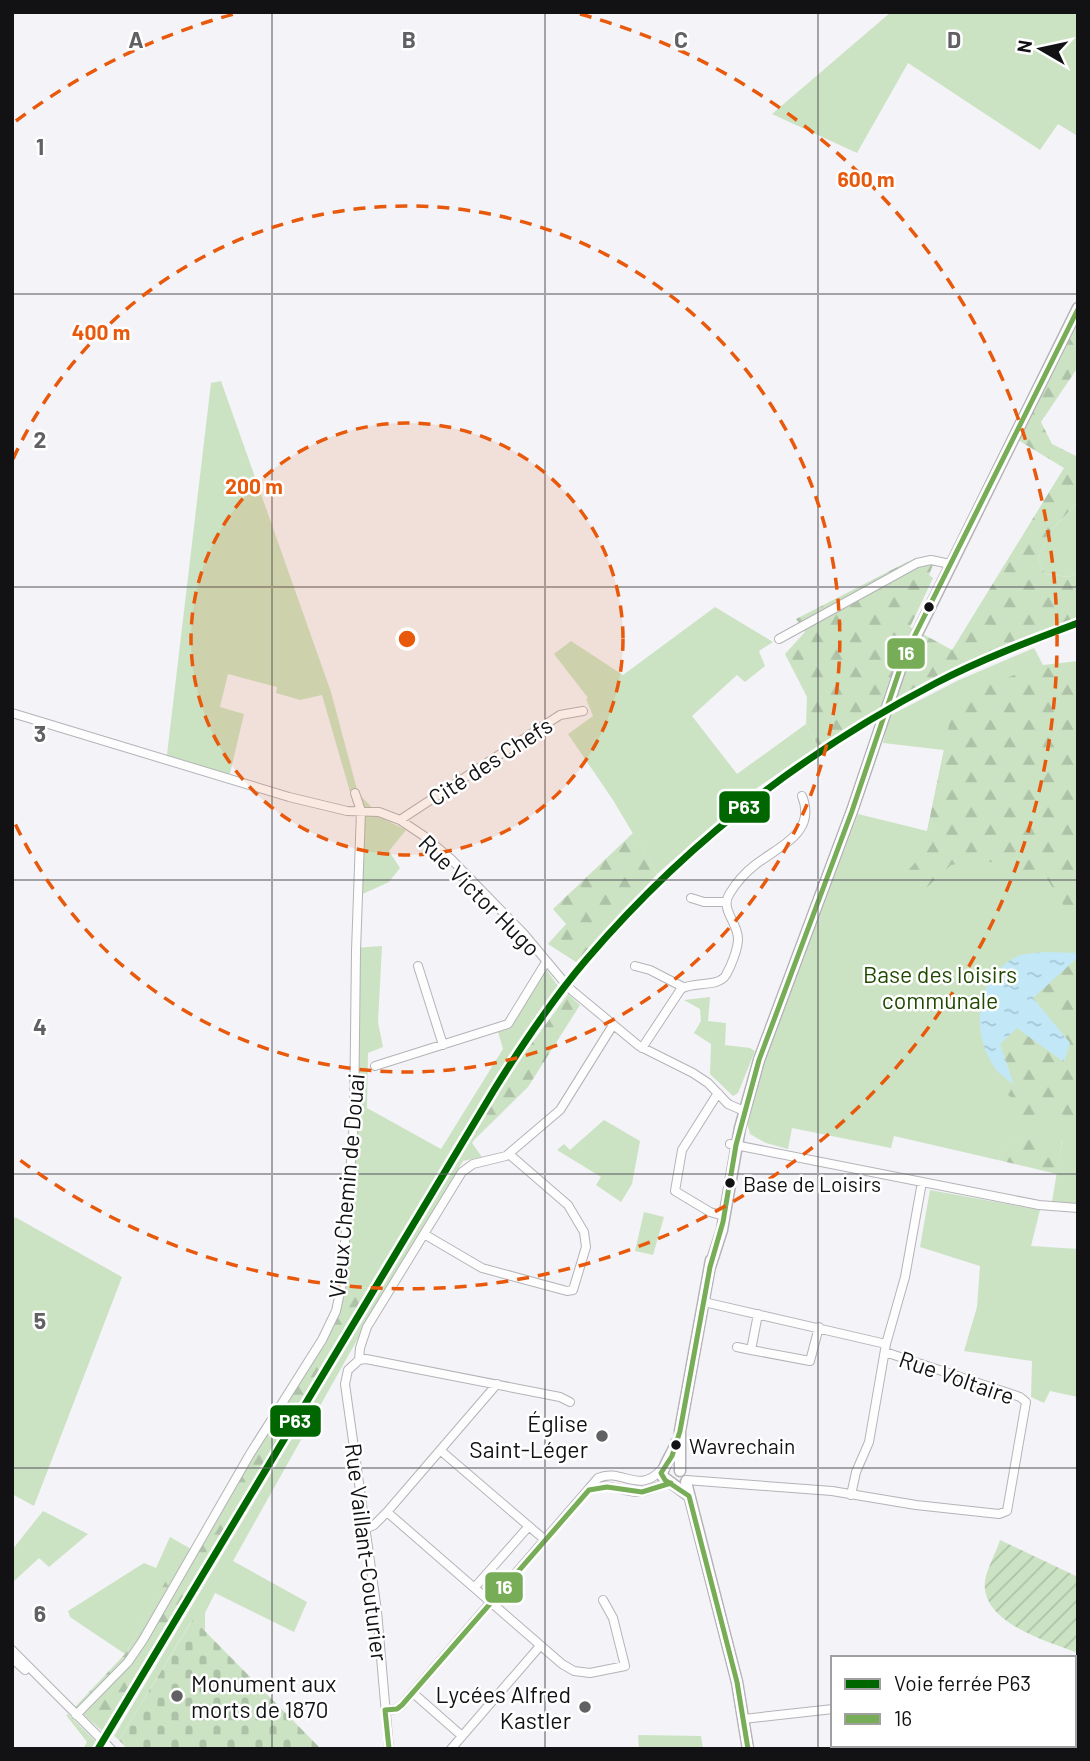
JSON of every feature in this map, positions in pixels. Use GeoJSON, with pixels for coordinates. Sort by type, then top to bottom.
{"type":"FeatureCollection","features":[{"type":"Feature","properties":{"kind":"main road"},"geometry":{"type":"LineString","coordinates":[[680,1481],[680,1431],[741,1110],[852,811],[902,664],[1078,308]]}},
{"type":"Feature","properties":{"kind":"main road"},"geometry":{"type":"LineString","coordinates":[[664,1467],[680,1431]]}},
{"type":"Feature","properties":{"kind":"main road"},"geometry":{"type":"LineString","coordinates":[[664,1467],[674,1465],[689,1496],[737,1682],[748,1749]]}},
{"type":"Feature","properties":{"kind":"street"},"geometry":{"type":"LineString","coordinates":[[779,639],[917,563],[931,560],[950,564]]}},
{"type":"Feature","properties":{"kind":"street","name":"Cité des Chefs"},"geometry":{"type":"LineString","coordinates":[[400,820],[560,715],[583,711]]}},
{"type":"Feature","properties":{"kind":"street","name":"Rue Victor Hugo"},"geometry":{"type":"LineString","coordinates":[[12,713],[289,797],[347,811],[384,813],[400,820],[429,839],[456,864],[524,934],[566,985],[613,1025],[642,1048],[693,1073],[728,1104],[741,1110]]}},
{"type":"Feature","properties":{"kind":"street","name":"Vieux Chemin de Douai"},"geometry":{"type":"LineString","coordinates":[[76,1714],[135,1653],[250,1454],[317,1349],[339,1299],[354,1121],[361,811],[355,793]]}},
{"type":"Feature","properties":{"kind":"street"},"geometry":{"type":"LineString","coordinates":[[635,966],[650,970],[683,987],[717,981],[727,974],[738,939],[726,902],[732,890],[751,868],[798,833],[807,812],[802,796]]}},
{"type":"Feature","properties":{"kind":"street"},"geometry":{"type":"LineString","coordinates":[[691,898],[704,902],[726,902]]}},
{"type":"Feature","properties":{"kind":"street"},"geometry":{"type":"LineString","coordinates":[[375,1066],[509,1024],[546,961]]}},
{"type":"Feature","properties":{"kind":"street"},"geometry":{"type":"LineString","coordinates":[[418,966],[443,1045]]}},
{"type":"Feature","properties":{"kind":"street"},"geometry":{"type":"LineString","coordinates":[[642,1048],[683,987]]}},
{"type":"Feature","properties":{"kind":"street"},"geometry":{"type":"LineString","coordinates":[[424,1234],[482,1268],[567,1291],[573,1290],[586,1247],[584,1232],[568,1205],[509,1154],[563,1107],[613,1025]]}},
{"type":"Feature","properties":{"kind":"street"},"geometry":{"type":"LineString","coordinates":[[718,1093],[682,1150],[674,1191],[709,1212],[722,1216]]}},
{"type":"Feature","properties":{"kind":"street"},"geometry":{"type":"LineString","coordinates":[[733,1145],[1045,1206],[1078,1208]]}},
{"type":"Feature","properties":{"kind":"street","name":"Rue Vaillant-Couturier"},"geometry":{"type":"LineString","coordinates":[[389,1749],[377,1611],[345,1384],[348,1370],[359,1360],[367,1327],[464,1170],[473,1164],[499,1159],[509,1154]]}},
{"type":"Feature","properties":{"kind":"street"},"geometry":{"type":"LineString","coordinates":[[851,1495],[856,1472],[868,1447],[885,1348],[905,1277],[922,1182]]}},
{"type":"Feature","properties":{"kind":"street"},"geometry":{"type":"LineString","coordinates":[[704,1301],[819,1327],[885,1348]]}},
{"type":"Feature","properties":{"kind":"street"},"geometry":{"type":"LineString","coordinates":[[751,1350],[758,1314]]}},
{"type":"Feature","properties":{"kind":"street"},"geometry":{"type":"LineString","coordinates":[[737,1347],[810,1362],[819,1327]]}},
{"type":"Feature","properties":{"kind":"street","name":"Rue Voltaire"},"geometry":{"type":"LineString","coordinates":[[589,1490],[600,1486],[642,1492],[658,1485],[695,1479],[827,1491],[999,1514],[1007,1511],[1026,1402],[1020,1397],[885,1348]]}},
{"type":"Feature","properties":{"kind":"street"},"geometry":{"type":"LineString","coordinates":[[359,1360],[366,1359],[559,1396],[570,1402]]}},
{"type":"Feature","properties":{"kind":"street"},"geometry":{"type":"LineString","coordinates":[[365,1529],[374,1525],[387,1512],[497,1384]]}},
{"type":"Feature","properties":{"kind":"street"},"geometry":{"type":"LineString","coordinates":[[440,1450],[545,1540]]}},
{"type":"Feature","properties":{"kind":"street"},"geometry":{"type":"LineString","coordinates":[[385,1710],[400,1707],[603,1476],[644,1482],[657,1475],[664,1467]]}},
{"type":"Feature","properties":{"kind":"street"},"geometry":{"type":"LineString","coordinates":[[387,1512],[540,1646],[562,1664],[582,1673],[625,1666],[613,1618],[603,1600]]}},
{"type":"Feature","properties":{"kind":"street"},"geometry":{"type":"LineString","coordinates":[[475,1587],[529,1526]]}},
{"type":"Feature","properties":{"kind":"street"},"geometry":{"type":"LineString","coordinates":[[451,1749],[540,1646]]}},
{"type":"Feature","properties":{"kind":"street"},"geometry":{"type":"LineString","coordinates":[[12,1650],[111,1749]]}},
{"type":"Feature","properties":{"kind":"street"},"geometry":{"type":"LineString","coordinates":[[12,1658],[52,1691]]}},
{"type":"Feature","properties":{"kind":"street"},"geometry":{"type":"LineString","coordinates":[[413,1693],[463,1736]]}},
{"type":"Feature","properties":{"kind":"street"},"geometry":{"type":"LineString","coordinates":[[743,1719],[831,1709]]}},
{"type":"Feature","properties":{"kind":"green space"},"geometry":{"type":"Polygon","coordinates":[[[891,12],[1078,12],[1076,135],[1058,124],[1040,150],[908,63],[857,153],[772,114],[891,12]]]}},
{"type":"Feature","properties":{"kind":"green space"},"geometry":{"type":"Polygon","coordinates":[[[1078,320],[1078,367],[1041,422],[1052,444],[1078,457],[1078,502],[1054,527],[1038,558],[1045,574],[1069,577],[1078,572],[1078,618],[1010,643],[944,673],[818,746],[806,724],[807,697],[785,654],[805,632],[796,619],[907,562],[933,565],[929,575],[933,578],[910,627],[952,650],[1064,468],[1018,440],[1078,320]]]}},
{"type":"Feature","properties":{"kind":"green space"},"geometry":{"type":"Polygon","coordinates":[[[221,381],[331,692],[358,793],[382,818],[406,830],[389,851],[400,868],[389,882],[356,897],[359,823],[322,695],[300,700],[276,693],[277,687],[228,674],[220,707],[244,714],[228,782],[166,763],[211,383],[221,381]]]}},
{"type":"Feature","properties":{"kind":"green space"},"geometry":{"type":"Polygon","coordinates":[[[1078,502],[1078,572],[1069,577],[1045,574],[1038,558],[1054,527],[1078,502]]]}},
{"type":"Feature","properties":{"kind":"green space"},"geometry":{"type":"Polygon","coordinates":[[[715,607],[773,642],[759,651],[765,666],[745,682],[737,675],[692,716],[737,774],[806,724],[818,746],[748,794],[657,874],[613,800],[568,734],[593,716],[586,699],[588,698],[554,654],[571,641],[623,675],[715,607]]]}},
{"type":"Feature","properties":{"kind":"green space","name":"Base des loisirs communale"},"geometry":{"type":"Polygon","coordinates":[[[1034,648],[1043,665],[1078,691],[1078,1204],[1052,1202],[1062,1141],[1018,1142],[1003,1147],[998,1160],[894,1136],[891,1148],[792,1128],[788,1149],[766,1143],[750,1134],[747,1123],[765,1060],[858,814],[927,831],[944,750],[883,743],[889,716],[959,680],[1034,648]]]}},
{"type":"Feature","properties":{"kind":"green space"},"geometry":{"type":"Polygon","coordinates":[[[1078,661],[1078,929],[1046,877],[983,860],[951,865],[924,890],[904,875],[932,844],[927,832],[955,696],[1043,665],[1078,661]]]}},
{"type":"Feature","properties":{"kind":"green space"},"geometry":{"type":"Polygon","coordinates":[[[633,833],[657,874],[579,964],[548,944],[566,924],[553,909],[633,833]]]}},
{"type":"Feature","properties":{"kind":"green space"},"geometry":{"type":"Polygon","coordinates":[[[382,946],[378,1022],[383,1047],[368,1053],[367,1108],[441,1149],[503,1049],[498,1032],[509,1029],[539,976],[546,969],[558,986],[476,1112],[369,1288],[339,1285],[349,1155],[354,948],[382,946]]]}},
{"type":"Feature","properties":{"kind":"green space"},"geometry":{"type":"Polygon","coordinates":[[[1078,957],[1078,1127],[1073,1120],[1049,1107],[1017,1124],[1019,1104],[1008,1095],[1014,1084],[1000,1044],[1017,1028],[1063,1061],[1070,1043],[1033,998],[1078,957]]]}},
{"type":"Feature","properties":{"kind":"green space"},"geometry":{"type":"Polygon","coordinates":[[[568,994],[580,1005],[528,1087],[475,1139],[472,1137],[502,1084],[568,994]]]}},
{"type":"Feature","properties":{"kind":"green space"},"geometry":{"type":"Polygon","coordinates":[[[710,997],[708,1021],[726,1023],[725,1045],[755,1051],[738,1093],[733,1096],[710,1074],[711,1044],[694,1033],[701,1021],[700,1009],[684,1000],[710,997]]]}},
{"type":"Feature","properties":{"kind":"green space"},"geometry":{"type":"Polygon","coordinates":[[[604,1120],[640,1141],[632,1184],[621,1202],[596,1185],[601,1177],[557,1150],[564,1144],[570,1150],[604,1120]]]}},
{"type":"Feature","properties":{"kind":"green space"},"geometry":{"type":"Polygon","coordinates":[[[1021,1132],[1062,1140],[1057,1174],[998,1160],[1003,1146],[1018,1142],[1021,1132]]]}},
{"type":"Feature","properties":{"kind":"green space"},"geometry":{"type":"Polygon","coordinates":[[[472,1137],[475,1139],[472,1143],[482,1157],[463,1161],[357,1340],[233,1561],[307,1602],[294,1632],[215,1593],[205,1613],[205,1632],[192,1620],[119,1740],[114,1736],[472,1137]]]}},
{"type":"Feature","properties":{"kind":"green space"},"geometry":{"type":"Polygon","coordinates":[[[930,1190],[1040,1210],[1031,1246],[1078,1249],[1078,1397],[1050,1391],[1044,1403],[1031,1397],[1032,1361],[964,1351],[977,1307],[980,1266],[920,1247],[930,1190]]]}},
{"type":"Feature","properties":{"kind":"green space"},"geometry":{"type":"Polygon","coordinates":[[[644,1212],[664,1217],[653,1255],[635,1251],[644,1212]]]}},
{"type":"Feature","properties":{"kind":"green space"},"geometry":{"type":"Polygon","coordinates":[[[15,1217],[122,1277],[34,1506],[12,1494],[12,1222],[15,1217]]]}},
{"type":"Feature","properties":{"kind":"green space"},"geometry":{"type":"Polygon","coordinates":[[[339,1285],[369,1288],[102,1731],[75,1707],[125,1654],[168,1577],[173,1580],[191,1549],[196,1552],[257,1447],[252,1441],[309,1357],[332,1315],[339,1285]]]}},
{"type":"Feature","properties":{"kind":"green space"},"geometry":{"type":"Polygon","coordinates":[[[43,1511],[88,1534],[49,1567],[39,1558],[12,1583],[12,1550],[43,1511]]]}},
{"type":"Feature","properties":{"kind":"green space"},"geometry":{"type":"Polygon","coordinates":[[[170,1537],[191,1549],[173,1580],[168,1578],[125,1654],[70,1617],[68,1611],[144,1563],[156,1568],[170,1537]]]}},
{"type":"Feature","properties":{"kind":"green space"},"geometry":{"type":"Polygon","coordinates":[[[1000,1540],[1078,1577],[1078,1653],[1018,1628],[993,1608],[986,1596],[985,1581],[1000,1540]]]}},
{"type":"Feature","properties":{"kind":"green space"},"geometry":{"type":"Polygon","coordinates":[[[193,1619],[321,1749],[127,1749],[119,1740],[193,1619]]]}},
{"type":"Feature","properties":{"kind":"green space"},"geometry":{"type":"Polygon","coordinates":[[[66,1715],[97,1743],[94,1749],[83,1749],[87,1742],[66,1715]]]}},
{"type":"Feature","properties":{"kind":"green space"},"geometry":{"type":"Polygon","coordinates":[[[638,1735],[701,1736],[703,1749],[639,1749],[638,1735]]]}},
{"type":"Feature","properties":{"kind":"green space"},"geometry":{"type":"Polygon","coordinates":[[[1076,1740],[1078,1749],[996,1749],[1076,1747],[1076,1740]]]}},
{"type":"Feature","properties":{"kind":"water"},"geometry":{"type":"Polygon","coordinates":[[[1045,952],[1078,953],[1078,957],[1033,998],[1070,1043],[1064,1062],[1017,1028],[1000,1044],[1014,1085],[997,1071],[988,1057],[980,1024],[984,992],[1003,965],[1021,955],[1045,952]]]}},
{"type":"Feature","properties":{"kind":"rail line","name":"P63"},"geometry":{"type":"LineString","coordinates":[[98,1749],[494,1090],[537,1023],[586,960],[663,878],[704,840],[792,771],[887,710],[936,683],[988,658],[1078,623]]}},
{"type":"Feature","properties":{"kind":"transit line","name":"16"},"geometry":{"type":"LineString","coordinates":[[748,1749],[737,1682],[689,1496],[665,1480],[661,1473],[672,1456],[680,1431],[736,1145],[759,1060],[852,811],[904,657],[1078,309]]}},
{"type":"Feature","properties":{"kind":"transit line","name":"16"},"geometry":{"type":"LineString","coordinates":[[389,1749],[385,1710],[397,1709],[402,1705],[589,1490],[607,1487],[642,1492],[671,1483]]}},
{"type":"Feature","properties":{"kind":"place","name":"Base de Loisirs"},"geometry":{"type":"Point","coordinates":[730,1183]}},
{"type":"Feature","properties":{"kind":"place","name":"Église Saint-Léger"},"geometry":{"type":"Point","coordinates":[602,1436]}},
{"type":"Feature","properties":{"kind":"place","name":"Wavrechain"},"geometry":{"type":"Point","coordinates":[676,1445]}},
{"type":"Feature","properties":{"kind":"place","name":"Monument aux morts de 1870"},"geometry":{"type":"Point","coordinates":[177,1696]}},
{"type":"Feature","properties":{"kind":"place","name":"Lycées Alfred Kastler"},"geometry":{"type":"Point","coordinates":[585,1707]}}]}
